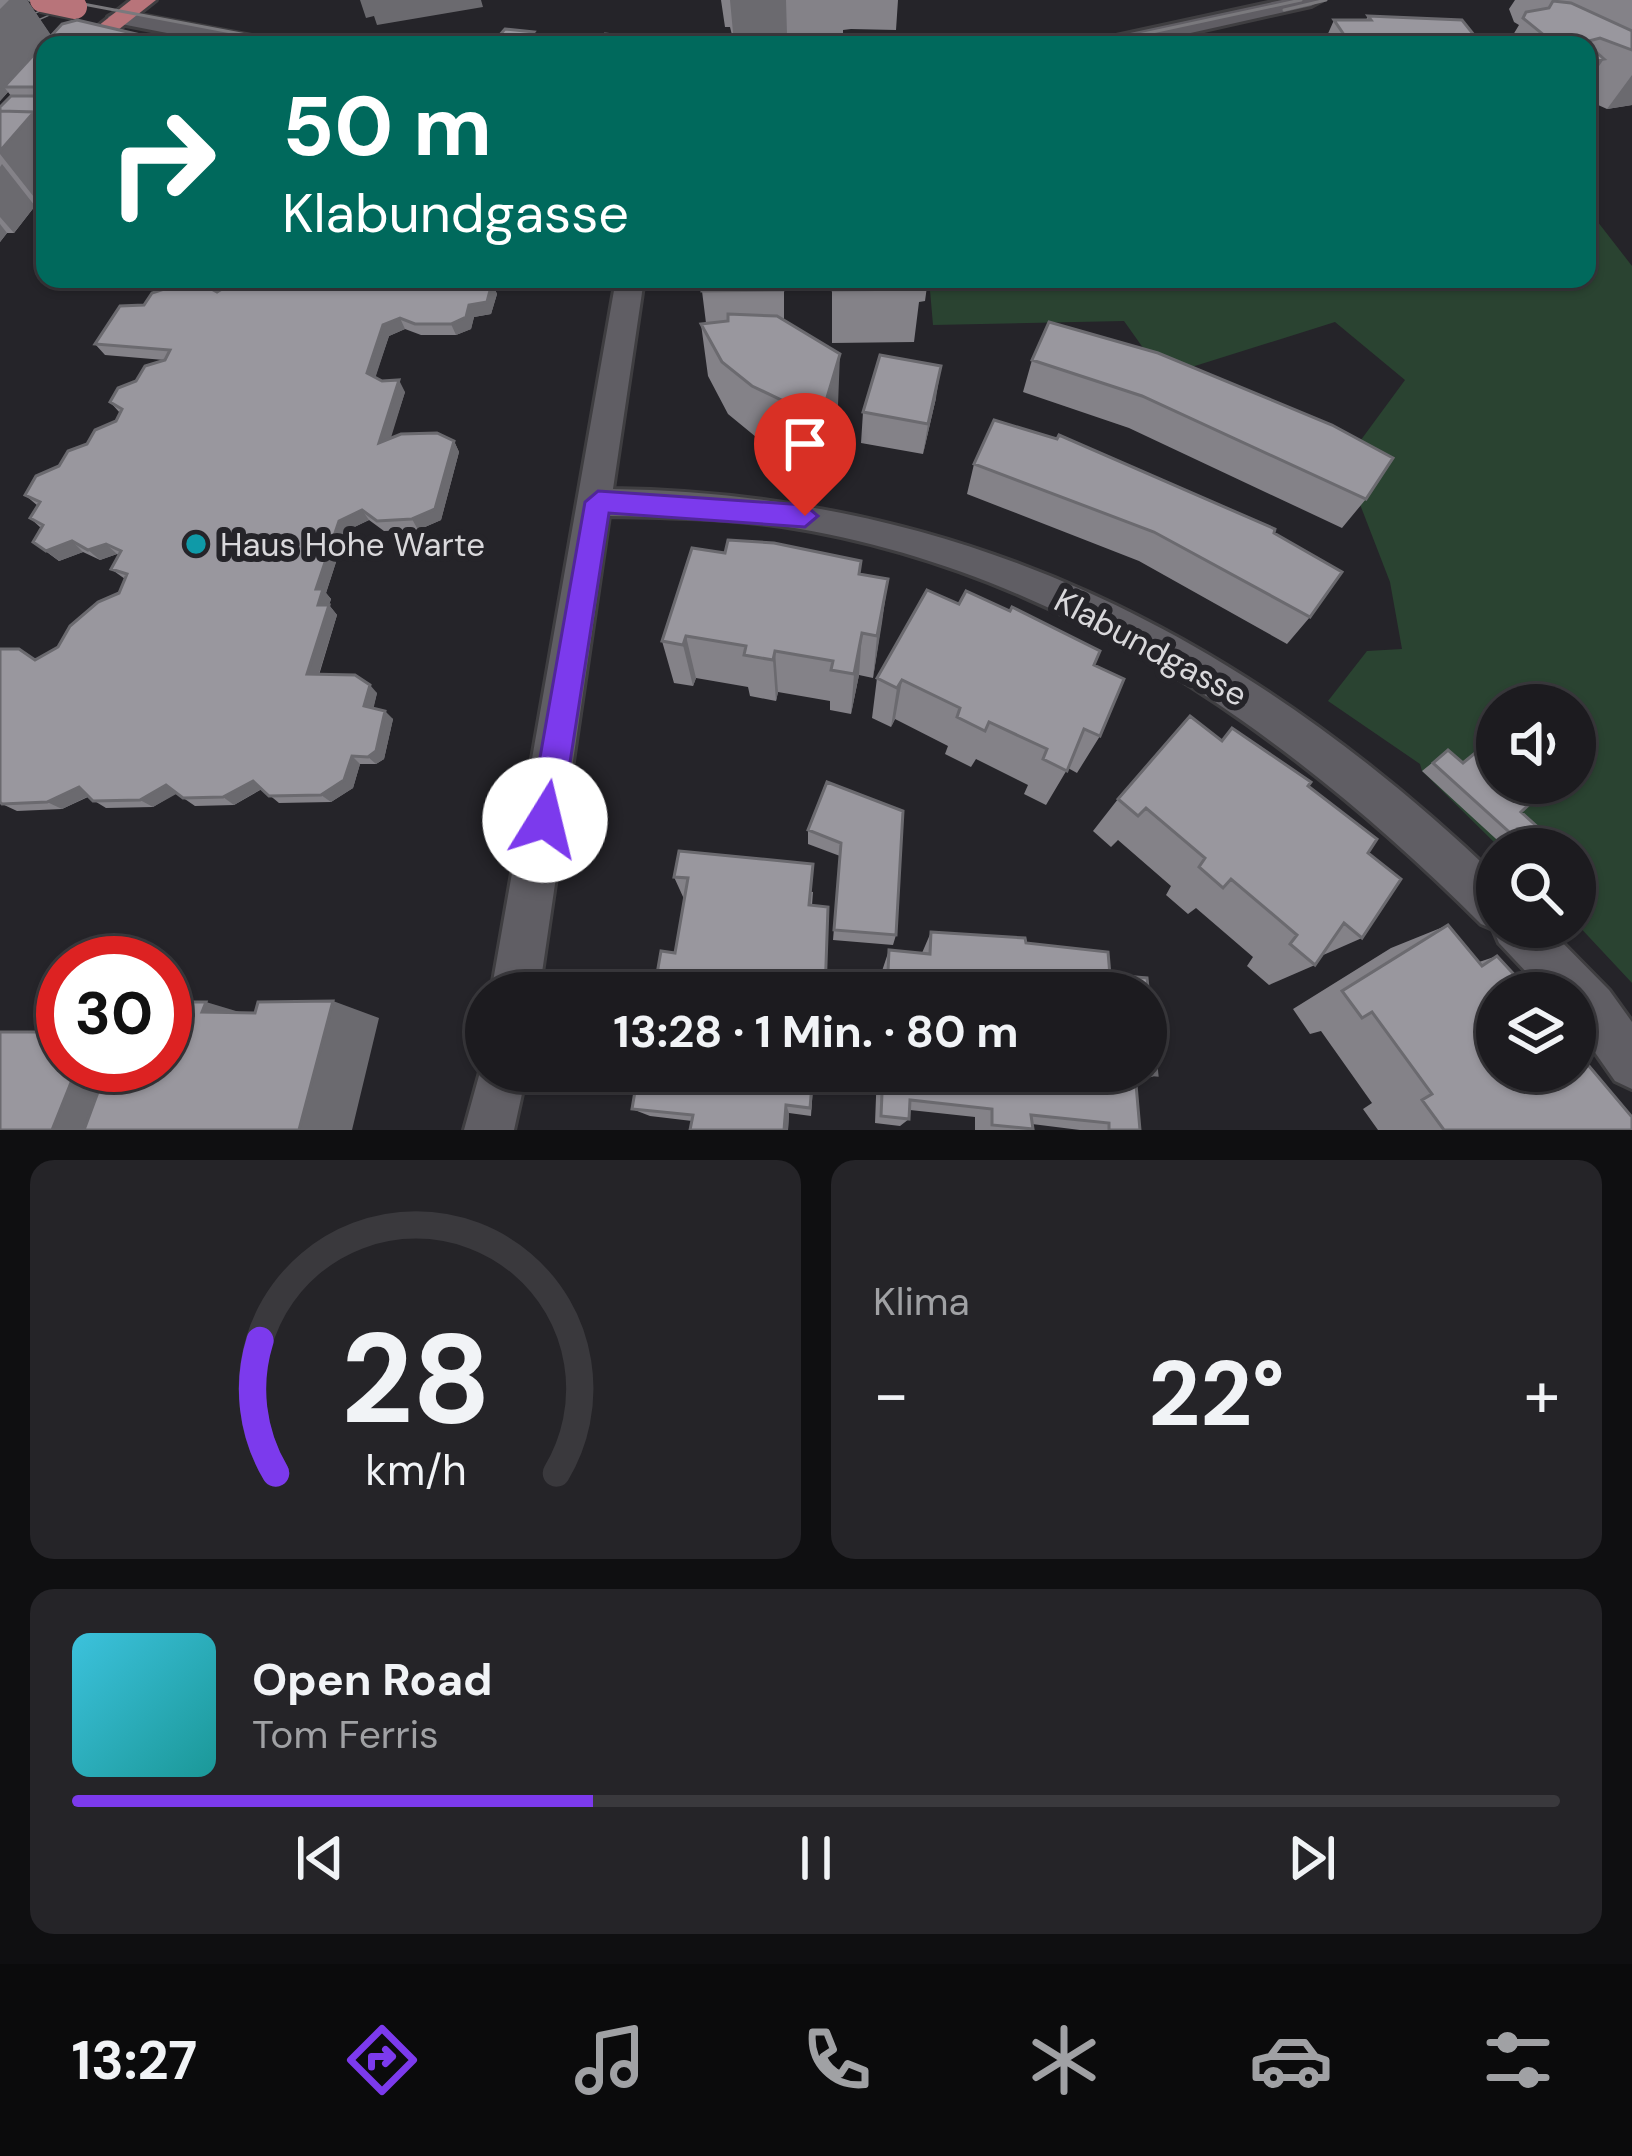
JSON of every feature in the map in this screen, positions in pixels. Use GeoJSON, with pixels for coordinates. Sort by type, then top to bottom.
{"type":"FeatureCollection","features":[{"type":"Feature","properties":{"kind":"main road"},"geometry":{"type":"LineString","coordinates":[[42,0],[119,16]]}},
{"type":"Feature","properties":{"kind":"main road"},"geometry":{"type":"LineString","coordinates":[[96,36],[145,0]]}},
{"type":"Feature","properties":{"kind":"street"},"geometry":{"type":"LineString","coordinates":[[1148,36],[1311,0]]}},
{"type":"Feature","properties":{"kind":"street"},"geometry":{"type":"LineString","coordinates":[[119,16],[218,36]]}},
{"type":"Feature","properties":{"kind":"street"},"geometry":{"type":"LineString","coordinates":[[519,972],[598,502],[629,288]]}},
{"type":"Feature","properties":{"kind":"street","name":"Klabundgasse"},"geometry":{"type":"LineString","coordinates":[[598,502],[805,516],[941,548],[1097,610],[1283,720],[1449,858],[1476,886]]}},
{"type":"Feature","properties":{"kind":"street"},"geometry":{"type":"LineString","coordinates":[[1535,948],[1592,1007],[1632,1064]]}},
{"type":"Feature","properties":{"kind":"street"},"geometry":{"type":"LineString","coordinates":[[489,1130],[497,1092]]}},
{"type":"Feature","properties":{"kind":"green space"},"geometry":{"type":"Polygon","coordinates":[[[1596,220],[1632,266],[1632,983],[1596,944],[1596,828],[1480,828],[1420,764],[1328,701],[1367,651],[1402,649],[1390,582],[1344,463],[1405,380],[1335,322],[1163,376],[1124,321],[933,325],[930,288],[1596,288],[1596,220]]]}},
{"type":"Feature","properties":{"kind":"building"},"geometry":{"type":"Polygon","coordinates":[[[1553,1],[1571,3],[1632,31],[1632,50],[1596,36],[1545,36],[1523,18],[1526,12],[1549,8],[1553,1]]]}},
{"type":"Feature","properties":{"kind":"building"},"geometry":{"type":"Polygon","coordinates":[[[1368,16],[1462,20],[1475,36],[1345,36],[1334,20],[1371,20],[1368,16]]]}},
{"type":"Feature","properties":{"kind":"building"},"geometry":{"type":"Polygon","coordinates":[[[77,20],[145,36],[51,36],[62,24],[77,20]]]}},
{"type":"Feature","properties":{"kind":"building"},"geometry":{"type":"Polygon","coordinates":[[[505,29],[534,32],[531,36],[499,36],[505,29]]]}},
{"type":"Feature","properties":{"kind":"building"},"geometry":{"type":"Polygon","coordinates":[[[36,52],[36,87],[4,87],[36,52]]]}},
{"type":"Feature","properties":{"kind":"building"},"geometry":{"type":"Polygon","coordinates":[[[11,96],[36,96],[36,115],[0,111],[11,96]]]}},
{"type":"Feature","properties":{"kind":"building"},"geometry":{"type":"Polygon","coordinates":[[[0,111],[34,112],[0,151],[0,111]]]}},
{"type":"Feature","properties":{"kind":"building","name":"Haus Hohe Warte"},"geometry":{"type":"Polygon","coordinates":[[[167,288],[217,292],[223,288],[491,288],[487,302],[469,305],[466,317],[451,324],[415,324],[400,318],[383,325],[367,373],[382,381],[399,380],[379,443],[401,434],[437,433],[454,441],[435,509],[412,519],[377,521],[362,510],[339,521],[316,589],[323,589],[318,605],[329,605],[307,674],[355,675],[370,685],[364,706],[385,711],[376,751],[368,757],[352,756],[344,780],[321,795],[269,796],[253,781],[223,797],[183,798],[166,785],[140,800],[93,801],[79,787],[47,802],[2,804],[0,649],[19,649],[35,660],[58,647],[70,626],[98,602],[119,593],[127,574],[111,569],[121,551],[106,544],[88,550],[72,541],[46,551],[33,542],[43,525],[30,518],[40,502],[25,495],[36,476],[59,466],[68,451],[87,444],[95,430],[116,421],[122,409],[110,402],[118,388],[136,381],[145,366],[165,360],[170,350],[95,344],[120,306],[144,305],[152,293],[167,288]]]}},
{"type":"Feature","properties":{"kind":"building"},"geometry":{"type":"Polygon","coordinates":[[[702,288],[783,288],[783,290],[702,288]]]}},
{"type":"Feature","properties":{"kind":"building"},"geometry":{"type":"Polygon","coordinates":[[[833,288],[920,289],[833,290],[833,288]]]}},
{"type":"Feature","properties":{"kind":"building"},"geometry":{"type":"Polygon","coordinates":[[[728,314],[777,316],[840,354],[823,411],[794,406],[752,386],[722,362],[701,324],[728,321],[728,314]]]}},
{"type":"Feature","properties":{"kind":"building"},"geometry":{"type":"Polygon","coordinates":[[[1049,322],[1158,353],[1332,425],[1393,458],[1366,499],[1142,396],[1032,360],[1049,322]]]}},
{"type":"Feature","properties":{"kind":"building"},"geometry":{"type":"Polygon","coordinates":[[[880,355],[941,366],[928,424],[863,412],[880,355]]]}},
{"type":"Feature","properties":{"kind":"building"},"geometry":{"type":"Polygon","coordinates":[[[994,420],[1057,439],[1059,435],[1275,529],[1274,533],[1342,572],[1310,617],[1154,532],[974,464],[994,420]]]}},
{"type":"Feature","properties":{"kind":"building"},"geometry":{"type":"Polygon","coordinates":[[[728,540],[774,543],[861,561],[859,574],[888,579],[877,636],[862,633],[854,674],[831,670],[833,661],[775,651],[773,660],[744,655],[746,646],[686,636],[683,645],[662,641],[692,548],[725,553],[728,540]]]}},
{"type":"Feature","properties":{"kind":"building"},"geometry":{"type":"Polygon","coordinates":[[[927,590],[959,604],[966,591],[1010,611],[1012,607],[1100,651],[1094,665],[1124,679],[1100,736],[1084,729],[1067,771],[1043,759],[1047,749],[989,722],[985,731],[957,717],[960,708],[902,680],[897,688],[877,678],[927,590]]]}},
{"type":"Feature","properties":{"kind":"building"},"geometry":{"type":"Polygon","coordinates":[[[1190,716],[1222,741],[1232,728],[1311,782],[1308,786],[1377,839],[1368,853],[1401,879],[1362,938],[1344,923],[1315,965],[1290,944],[1297,935],[1231,879],[1223,888],[1199,867],[1205,858],[1146,808],[1138,816],[1118,799],[1190,716]]]}},
{"type":"Feature","properties":{"kind":"building"},"geometry":{"type":"Polygon","coordinates":[[[1448,750],[1463,763],[1476,752],[1476,802],[1433,763],[1448,750]]]}},
{"type":"Feature","properties":{"kind":"building"},"geometry":{"type":"Polygon","coordinates":[[[827,782],[903,811],[896,935],[834,930],[841,843],[808,830],[827,782]]]}},
{"type":"Feature","properties":{"kind":"building"},"geometry":{"type":"Polygon","coordinates":[[[1478,804],[1530,804],[1521,812],[1539,828],[1505,828],[1478,804]]]}},
{"type":"Feature","properties":{"kind":"building"},"geometry":{"type":"Polygon","coordinates":[[[679,851],[813,864],[809,905],[828,907],[826,972],[657,972],[661,951],[675,953],[688,878],[674,877],[679,851]]]}},
{"type":"Feature","properties":{"kind":"building"},"geometry":{"type":"Polygon","coordinates":[[[1448,925],[1482,966],[1497,956],[1512,972],[1476,972],[1476,1092],[1596,1092],[1596,1074],[1632,1117],[1632,1130],[1444,1130],[1422,1100],[1432,1094],[1372,1012],[1362,1018],[1342,991],[1448,925]]]}},
{"type":"Feature","properties":{"kind":"building"},"geometry":{"type":"Polygon","coordinates":[[[931,932],[1025,938],[1026,943],[1108,952],[1110,972],[888,972],[889,950],[930,954],[931,932]]]}},
{"type":"Feature","properties":{"kind":"building"},"geometry":{"type":"Polygon","coordinates":[[[333,1001],[299,1130],[84,1130],[98,1092],[192,1092],[192,1002],[206,1002],[202,1012],[255,1013],[258,1002],[333,1001]]]}},
{"type":"Feature","properties":{"kind":"building"},"geometry":{"type":"Polygon","coordinates":[[[0,1032],[36,1032],[36,1092],[67,1092],[52,1130],[0,1130],[0,1032]]]}},
{"type":"Feature","properties":{"kind":"building"},"geometry":{"type":"Polygon","coordinates":[[[635,1092],[811,1092],[810,1108],[786,1105],[784,1130],[690,1130],[693,1115],[632,1109],[635,1092]]]}},
{"type":"Feature","properties":{"kind":"building"},"geometry":{"type":"Polygon","coordinates":[[[882,1092],[1137,1092],[1140,1130],[1109,1130],[1109,1123],[1031,1115],[1033,1129],[992,1125],[992,1109],[910,1100],[909,1119],[881,1116],[882,1092]]]}},
{"type":"Feature","properties":{"kind":"tram line"},"geometry":{"type":"LineString","coordinates":[[29,0],[76,10]]}},
{"type":"Feature","properties":{"kind":"tram line"},"geometry":{"type":"LineString","coordinates":[[62,0],[252,36]]}},
{"type":"Feature","properties":{"kind":"tram line"},"geometry":{"type":"LineString","coordinates":[[1134,36],[1301,0]]}},
{"type":"Feature","properties":{"kind":"tram line"},"geometry":{"type":"LineString","coordinates":[[1284,10],[1326,0]]}},
{"type":"Feature","properties":{"kind":"railway"},"geometry":{"type":"LineString","coordinates":[[0,33],[74,0]]}},
{"type":"Feature","properties":{"kind":"place","name":"Haus Hohe Warte"},"geometry":{"type":"Point","coordinates":[196,544]}},
{"type":"Feature","properties":{"kind":"route"},"geometry":{"type":"LineString","coordinates":[[545,820],[598,502],[660,502],[805,516]]}}]}
